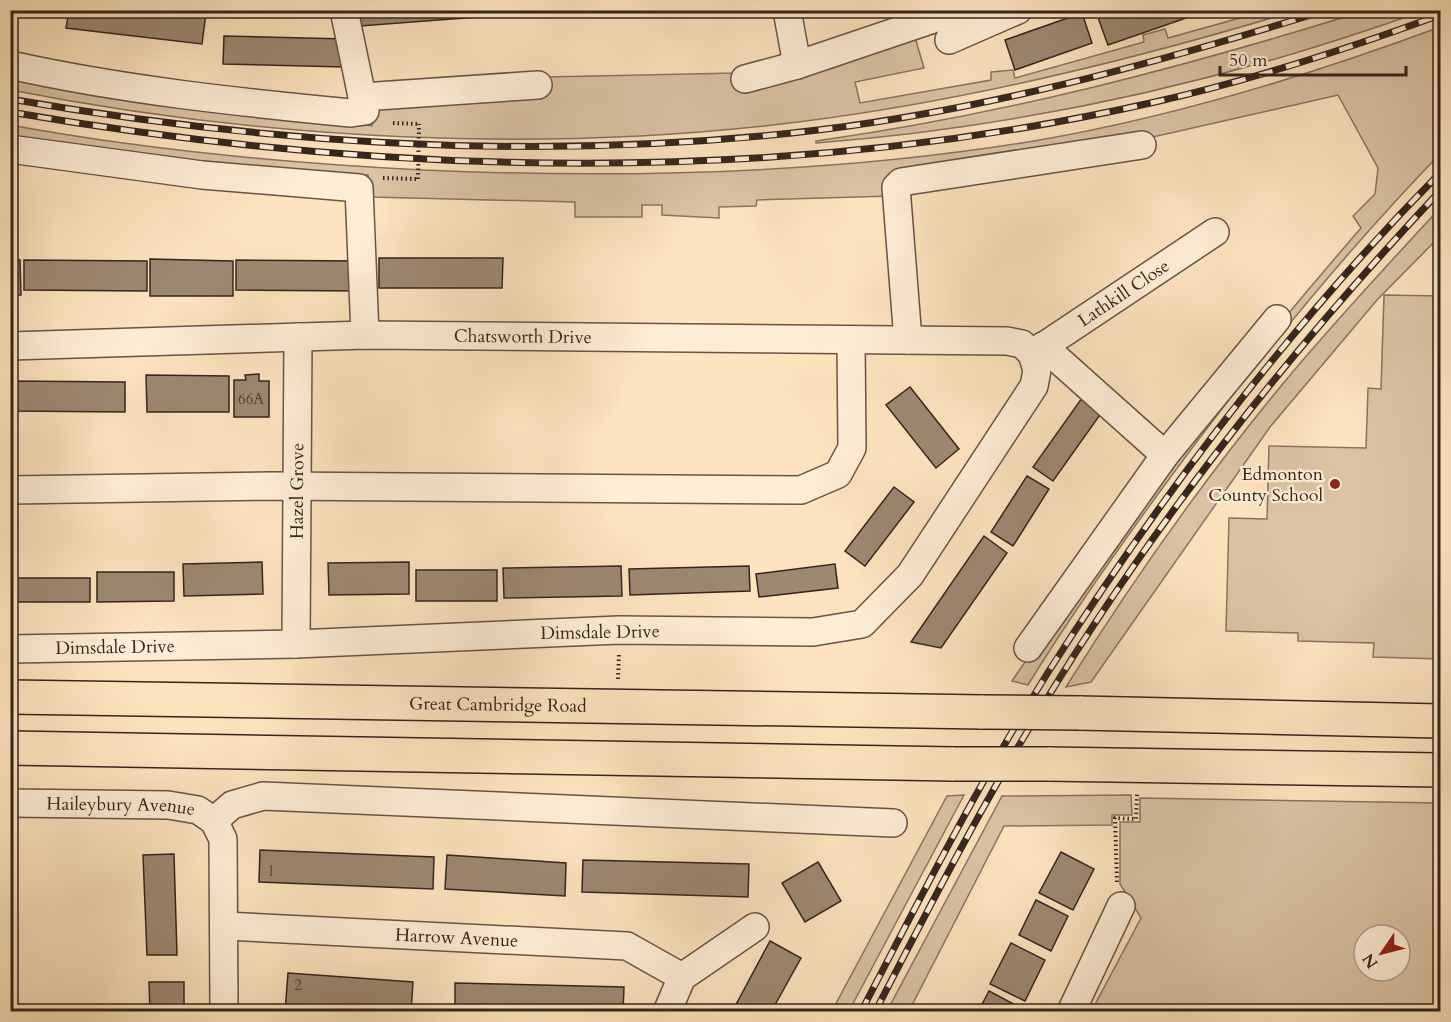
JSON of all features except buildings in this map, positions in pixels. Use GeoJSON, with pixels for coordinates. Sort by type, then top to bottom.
{"type":"FeatureCollection","features":[{"type":"Feature","properties":{"kind":"highway","name":"Great Cambridge Road"},"geometry":{"type":"LineString","coordinates":[[10,697],[1079,713],[1440,721]]}},
{"type":"Feature","properties":{"kind":"highway"},"geometry":{"type":"LineString","coordinates":[[10,748],[1440,770]]}},
{"type":"Feature","properties":{"kind":"street"},"geometry":{"type":"LineString","coordinates":[[10,65],[84,81],[183,96],[351,113],[365,111],[344,10]]}},
{"type":"Feature","properties":{"kind":"street"},"geometry":{"type":"LineString","coordinates":[[787,10],[797,65]]}},
{"type":"Feature","properties":{"kind":"street"},"geometry":{"type":"LineString","coordinates":[[745,79],[797,65],[960,10]]}},
{"type":"Feature","properties":{"kind":"street"},"geometry":{"type":"LineString","coordinates":[[949,40],[1018,10]]}},
{"type":"Feature","properties":{"kind":"street"},"geometry":{"type":"LineString","coordinates":[[362,97],[538,86]]}},
{"type":"Feature","properties":{"kind":"street"},"geometry":{"type":"LineString","coordinates":[[908,340],[896,187],[901,182],[1142,145]]}},
{"type":"Feature","properties":{"kind":"street"},"geometry":{"type":"LineString","coordinates":[[10,149],[202,175],[359,188],[365,334]]}},
{"type":"Feature","properties":{"kind":"street","name":"Lathkill Close"},"geometry":{"type":"LineString","coordinates":[[1038,350],[1215,232]]}},
{"type":"Feature","properties":{"kind":"street"},"geometry":{"type":"LineString","coordinates":[[1028,648],[1165,455],[1277,319]]}},
{"type":"Feature","properties":{"kind":"street","name":"Chatsworth Drive"},"geometry":{"type":"LineString","coordinates":[[10,346],[365,334],[1007,341],[1038,350],[1165,455]]}},
{"type":"Feature","properties":{"kind":"street","name":"Hazel Grove"},"geometry":{"type":"LineString","coordinates":[[296,644],[298,337]]}},
{"type":"Feature","properties":{"kind":"street"},"geometry":{"type":"LineString","coordinates":[[10,490],[297,487],[801,490],[838,474],[852,448],[851,339]]}},
{"type":"Feature","properties":{"kind":"street","name":"Dimsdale Drive"},"geometry":{"type":"LineString","coordinates":[[10,649],[296,644],[619,630],[813,633],[862,624],[910,575],[1010,425],[1034,386],[1038,350]]}},
{"type":"Feature","properties":{"kind":"street"},"geometry":{"type":"LineString","coordinates":[[214,821],[232,805],[263,796],[893,823]]}},
{"type":"Feature","properties":{"kind":"street","name":"Haileybury Avenue"},"geometry":{"type":"LineString","coordinates":[[10,803],[168,805],[198,810],[214,821],[223,839],[224,1011]]}},
{"type":"Feature","properties":{"kind":"street"},"geometry":{"type":"LineString","coordinates":[[1071,1011],[1121,906]]}},
{"type":"Feature","properties":{"kind":"street","name":"Harrow Avenue"},"geometry":{"type":"LineString","coordinates":[[225,926],[627,946],[681,976]]}},
{"type":"Feature","properties":{"kind":"street"},"geometry":{"type":"LineString","coordinates":[[667,1011],[681,976],[755,927]]}},
{"type":"Feature","properties":{"kind":"path"},"geometry":{"type":"LineString","coordinates":[[378,178],[418,179],[419,124]]}},
{"type":"Feature","properties":{"kind":"path"},"geometry":{"type":"LineString","coordinates":[[618,686],[619,650]]}},
{"type":"Feature","properties":{"kind":"path"},"geometry":{"type":"LineString","coordinates":[[1121,906],[1117,883],[1115,818],[1136,819],[1137,789]]}},
{"type":"Feature","properties":{"kind":"shaded area"},"geometry":{"type":"Polygon","coordinates":[[[1265,11],[1295,11],[1173,46],[987,91],[861,113],[701,132],[602,138],[503,139],[403,137],[304,131],[205,121],[11,90],[10,72],[372,126],[373,103],[546,77],[737,73],[914,34],[924,68],[855,82],[860,103],[991,80],[991,72],[1013,70],[1015,78],[1144,42],[1143,35],[1165,29],[1168,38],[1265,11]]]}},
{"type":"Feature","properties":{"kind":"shaded area"},"geometry":{"type":"Polygon","coordinates":[[[1364,11],[1423,11],[1275,59],[1124,97],[1048,113],[971,125],[894,136],[816,143],[816,141],[955,118],[1093,87],[1297,32],[1364,11]]]}},
{"type":"Feature","properties":{"kind":"shaded area"},"geometry":{"type":"Polygon","coordinates":[[[1440,27],[1440,154],[1334,270],[1235,392],[1116,552],[1028,685],[1012,681],[1094,564],[1224,393],[1361,228],[1353,216],[1375,194],[1378,168],[1338,95],[892,196],[757,200],[756,206],[719,207],[719,218],[662,215],[662,205],[642,205],[642,217],[575,217],[575,202],[371,197],[368,175],[356,175],[352,179],[11,141],[10,125],[112,142],[216,154],[319,164],[500,173],[730,171],[882,161],[1034,141],[1138,120],[1290,78],[1440,27]]]}},
{"type":"Feature","properties":{"kind":"shaded area"},"geometry":{"type":"Polygon","coordinates":[[[1440,208],[1440,236],[1377,300],[1270,427],[1091,682],[1066,687],[1145,566],[1231,449],[1309,353],[1440,208]]]}},
{"type":"Feature","properties":{"kind":"shaded area"},"geometry":{"type":"Polygon","coordinates":[[[1384,295],[1440,296],[1440,659],[1373,657],[1374,643],[1298,641],[1298,633],[1226,631],[1229,518],[1267,519],[1269,446],[1366,448],[1368,388],[1381,389],[1384,295]]]}},
{"type":"Feature","properties":{"kind":"shaded area"},"geometry":{"type":"Polygon","coordinates":[[[964,795],[849,1011],[832,1011],[947,796],[964,795]]]}},
{"type":"Feature","properties":{"kind":"shaded area"},"geometry":{"type":"Polygon","coordinates":[[[1131,795],[1132,815],[1112,815],[1112,825],[1004,826],[909,1011],[887,1011],[1002,796],[1131,795]]]}},
{"type":"Feature","properties":{"kind":"shaded area"},"geometry":{"type":"Polygon","coordinates":[[[1140,798],[1440,803],[1440,1011],[1091,1012],[1141,918],[1120,884],[1120,822],[1140,822],[1140,798]]]}},
{"type":"Feature","properties":{"kind":"railway"},"geometry":{"type":"LineString","coordinates":[[10,99],[107,115],[302,137],[498,146],[596,146],[694,141],[792,133],[860,124],[995,100],[1129,68],[1327,10]]}},
{"type":"Feature","properties":{"kind":"railway"},"geometry":{"type":"LineString","coordinates":[[10,112],[153,134],[296,150],[440,160],[584,163],[727,160],[871,149],[1013,130],[1155,102],[1299,63],[1440,15]]}},
{"type":"Feature","properties":{"kind":"railway"},"geometry":{"type":"LineString","coordinates":[[861,1012],[998,757],[1047,674],[1136,541],[1230,413],[1280,351],[1385,231],[1440,173]]}},
{"type":"Feature","properties":{"kind":"railway"},"geometry":{"type":"LineString","coordinates":[[875,1012],[1002,775],[1066,668],[1114,595],[1163,524],[1269,386],[1324,320],[1440,191]]}},
{"type":"Feature","properties":{"kind":"place","name":"Edmonton County School"},"geometry":{"type":"Point","coordinates":[1335,484]}}]}
